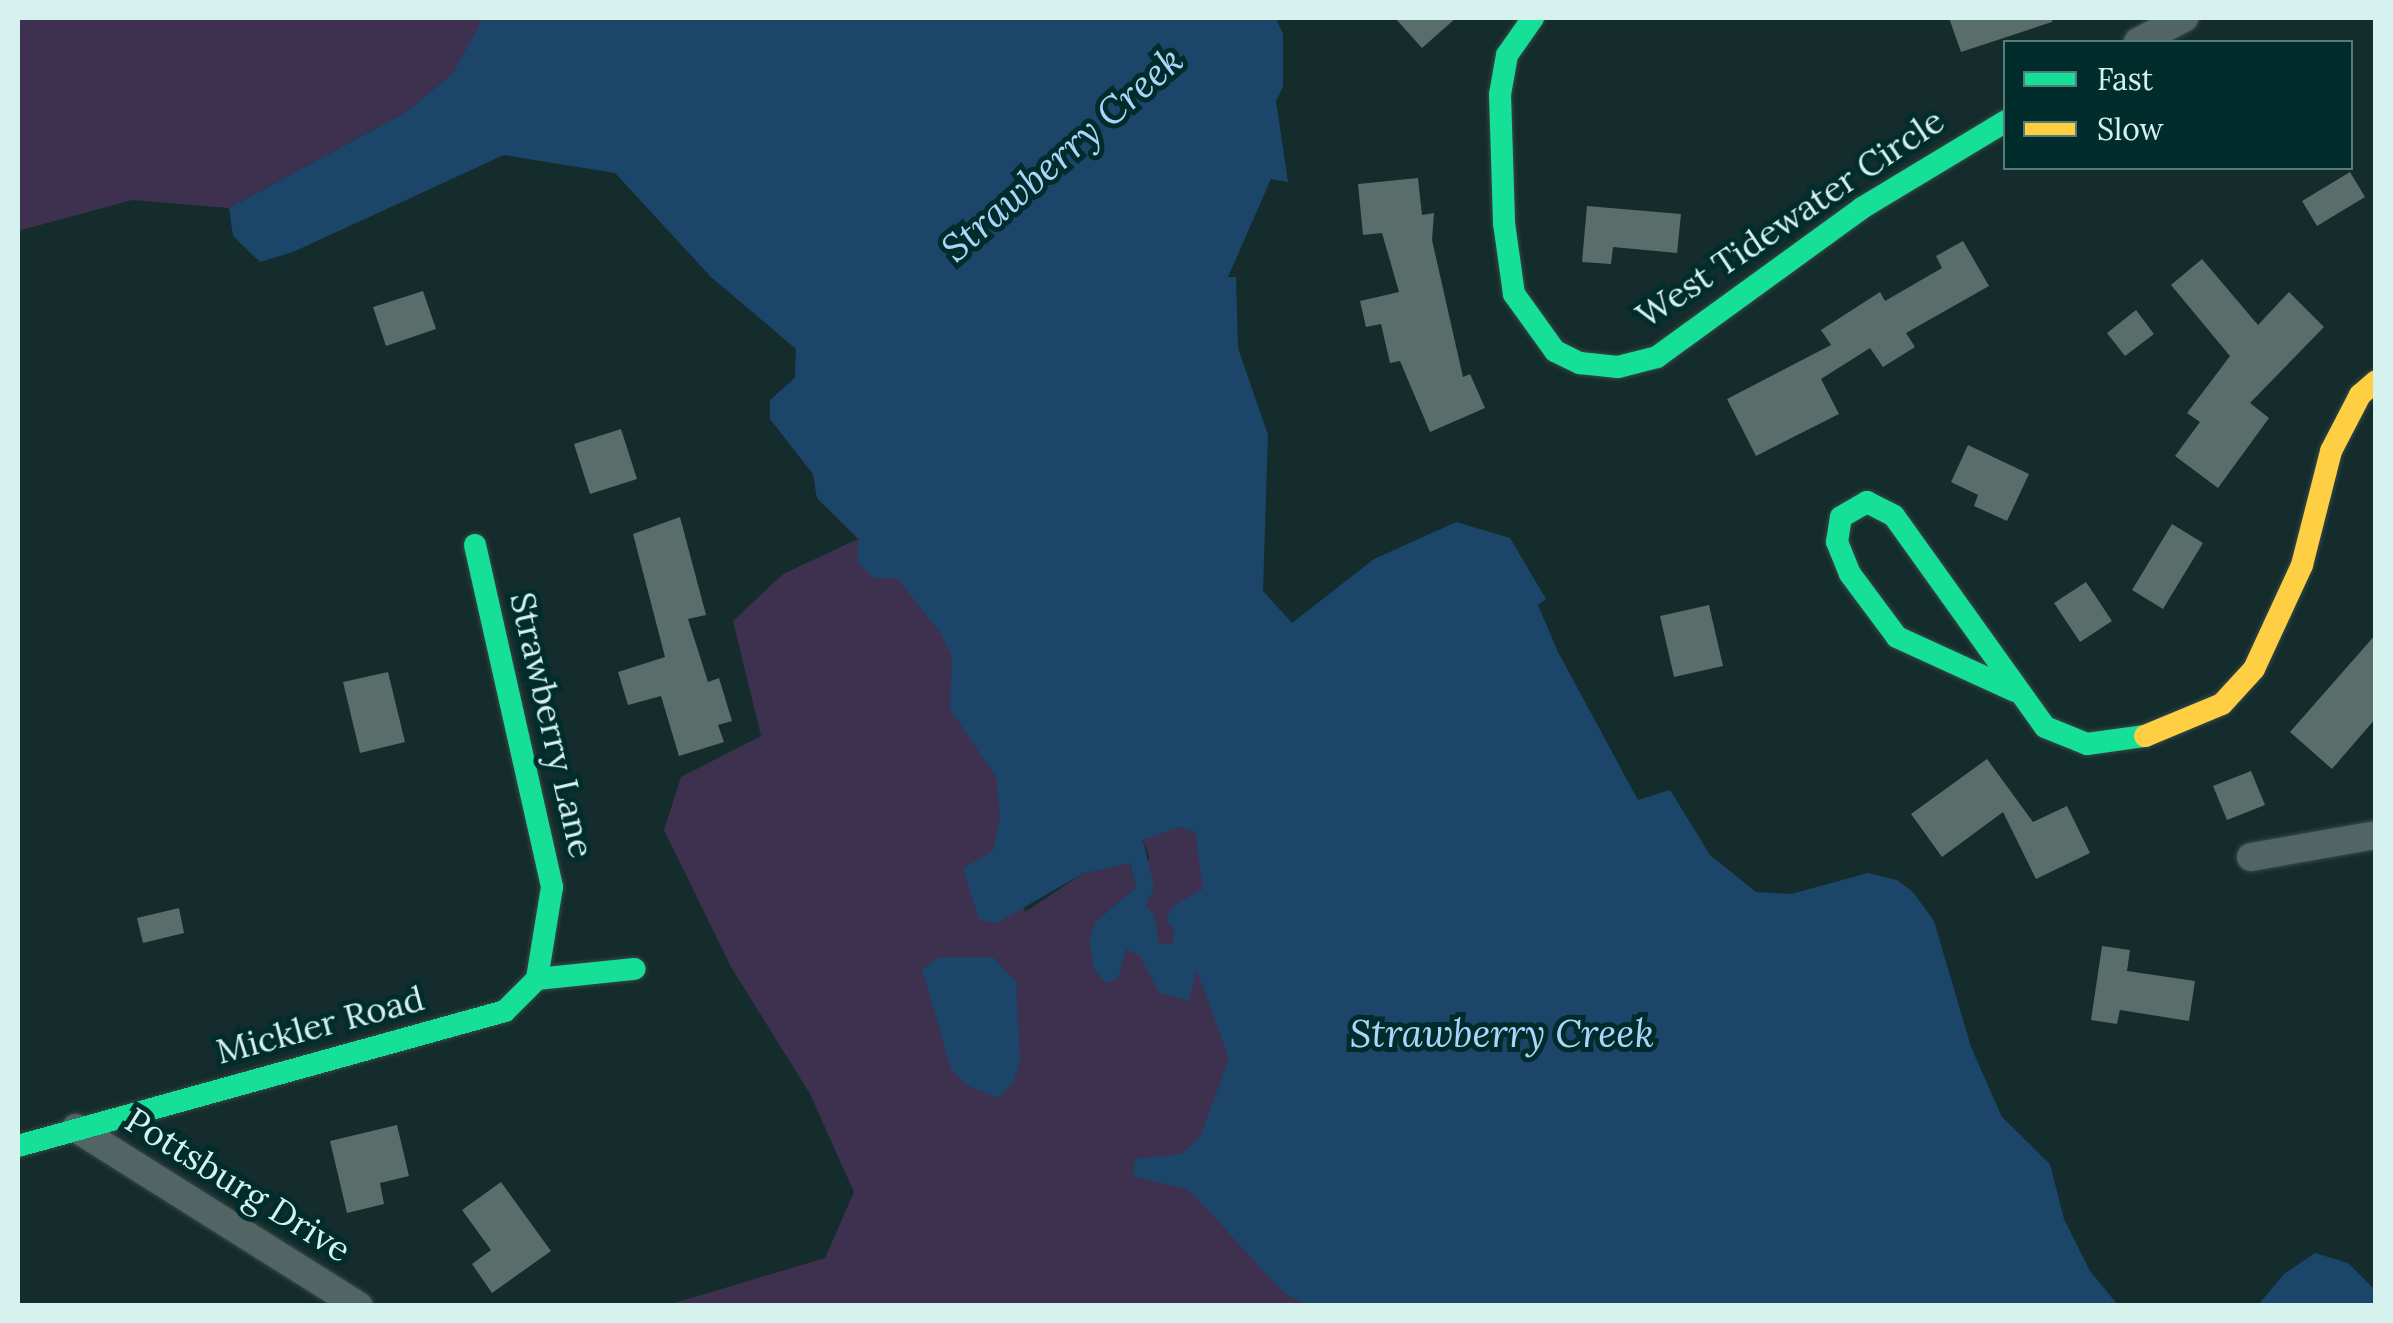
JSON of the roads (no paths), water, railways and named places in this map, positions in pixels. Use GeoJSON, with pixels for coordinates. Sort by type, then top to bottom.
{"type":"FeatureCollection","features":[{"type":"Feature","properties":{"kind":"street"},"geometry":{"type":"LineString","coordinates":[[2142,40],[2184,18]]}},
{"type":"Feature","properties":{"kind":"street","name":"West Tidewater Circle"},"geometry":{"type":"LineString","coordinates":[[1527,23],[1507,54],[1500,94],[1504,224],[1514,294],[1556,350],[1580,362],[1618,367],[1657,357],[1862,208],[2003,122]]}},
{"type":"Feature","properties":{"kind":"street"},"geometry":{"type":"LineString","coordinates":[[2015,691],[1897,637],[1850,574],[1836,542],[1841,518],[1867,502],[1894,516],[2015,691],[2045,727],[2088,744],[2132,742],[2222,704],[2254,669],[2283,616],[2331,451],[2360,396],[2376,381]]}},
{"type":"Feature","properties":{"kind":"street","name":"Strawberry Lane"},"geometry":{"type":"LineString","coordinates":[[476,545],[552,886],[537,980]]}},
{"type":"Feature","properties":{"kind":"street"},"geometry":{"type":"LineString","coordinates":[[2251,857],[2376,835]]}},
{"type":"Feature","properties":{"kind":"street"},"geometry":{"type":"LineString","coordinates":[[537,980],[634,969]]}},
{"type":"Feature","properties":{"kind":"street","name":"Mickler Road"},"geometry":{"type":"LineString","coordinates":[[18,1146],[505,1010],[537,980]]}},
{"type":"Feature","properties":{"kind":"street","name":"Pottsburg Drive"},"geometry":{"type":"LineString","coordinates":[[76,1128],[360,1306]]}},
{"type":"Feature","properties":{"kind":"water","name":"Strawberry Creek"},"geometry":{"type":"Polygon","coordinates":[[[483,18],[1276,18],[1283,34],[1283,87],[1276,101],[1288,182],[1271,179],[1228,277],[1236,277],[1238,348],[1268,435],[1263,591],[1292,623],[1374,559],[1456,522],[1510,538],[1546,599],[1538,605],[1558,652],[1638,800],[1670,790],[1710,855],[1756,892],[1791,894],[1868,873],[1897,880],[1913,892],[1934,921],[1971,1047],[2002,1117],[2050,1164],[2064,1219],[2090,1271],[2118,1305],[1308,1305],[1284,1293],[1189,1190],[1133,1176],[1135,1159],[1181,1154],[1200,1137],[1229,1058],[1197,971],[1188,1001],[1159,993],[1140,956],[1126,949],[1118,978],[1106,983],[1094,970],[1089,938],[1096,921],[1136,887],[1130,863],[1082,874],[997,923],[979,920],[963,868],[993,851],[1000,817],[996,777],[950,709],[952,657],[941,634],[897,578],[873,578],[857,562],[859,539],[817,498],[813,474],[770,419],[770,400],[795,378],[796,349],[711,277],[615,173],[504,155],[293,252],[260,262],[233,236],[229,208],[406,112],[453,73],[483,18]],[[1180,827],[1143,840],[1154,887],[1146,907],[1154,915],[1159,944],[1172,944],[1175,932],[1166,919],[1174,905],[1203,889],[1195,832],[1180,827]]]}},
{"type":"Feature","properties":{"kind":"water"},"geometry":{"type":"Polygon","coordinates":[[[940,957],[993,957],[1016,982],[1020,1060],[1014,1081],[998,1098],[967,1085],[951,1069],[922,969],[940,957]]]}},
{"type":"Feature","properties":{"kind":"water"},"geometry":{"type":"Polygon","coordinates":[[[2315,1253],[2348,1263],[2375,1290],[2375,1305],[2258,1305],[2284,1274],[2315,1253]]]}}]}
